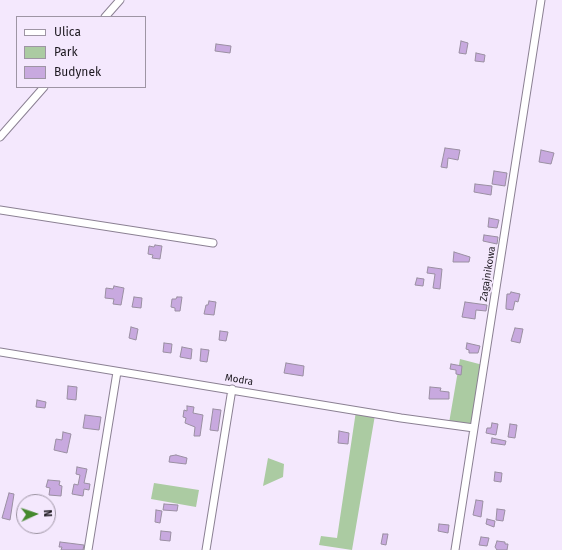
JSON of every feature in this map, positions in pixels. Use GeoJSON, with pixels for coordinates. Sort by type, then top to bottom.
{"type":"FeatureCollection","features":[{"type":"Feature","properties":{"kind":"street"},"geometry":{"type":"LineString","coordinates":[[106,16],[120,0]]}},
{"type":"Feature","properties":{"kind":"street","name":"Zagajnikowa"},"geometry":{"type":"LineString","coordinates":[[455,550],[541,0]]}},
{"type":"Feature","properties":{"kind":"street"},"geometry":{"type":"LineString","coordinates":[[0,137],[43,88]]}},
{"type":"Feature","properties":{"kind":"street"},"geometry":{"type":"LineString","coordinates":[[0,210],[213,243]]}},
{"type":"Feature","properties":{"kind":"street","name":"Modra"},"geometry":{"type":"LineString","coordinates":[[0,352],[401,418],[474,428]]}},
{"type":"Feature","properties":{"kind":"street"},"geometry":{"type":"LineString","coordinates":[[88,550],[117,372]]}},
{"type":"Feature","properties":{"kind":"street"},"geometry":{"type":"LineString","coordinates":[[206,550],[232,390]]}},
{"type":"Feature","properties":{"kind":"green space"},"geometry":{"type":"Polygon","coordinates":[[[460,359],[483,365],[474,423],[470,425],[449,423],[460,359]]]}},
{"type":"Feature","properties":{"kind":"green space"},"geometry":{"type":"Polygon","coordinates":[[[356,411],[375,415],[352,550],[319,545],[321,536],[337,538],[356,411]]]}},
{"type":"Feature","properties":{"kind":"green space"},"geometry":{"type":"Polygon","coordinates":[[[268,458],[284,464],[283,477],[263,486],[268,458]]]}},
{"type":"Feature","properties":{"kind":"green space"},"geometry":{"type":"Polygon","coordinates":[[[154,483],[199,490],[196,507],[151,499],[154,483]]]}},
{"type":"Feature","properties":{"kind":"building"},"geometry":{"type":"Polygon","coordinates":[[[461,41],[468,43],[466,54],[459,53],[461,41]]]}},
{"type":"Feature","properties":{"kind":"building"},"geometry":{"type":"Polygon","coordinates":[[[216,44],[231,46],[230,53],[215,51],[216,44]]]}},
{"type":"Feature","properties":{"kind":"building"},"geometry":{"type":"Polygon","coordinates":[[[476,53],[485,55],[484,62],[475,61],[476,53]]]}},
{"type":"Feature","properties":{"kind":"building"},"geometry":{"type":"Polygon","coordinates":[[[445,148],[460,150],[458,160],[448,158],[447,168],[441,167],[445,148]]]}},
{"type":"Feature","properties":{"kind":"building"},"geometry":{"type":"Polygon","coordinates":[[[541,150],[554,153],[551,164],[539,162],[541,150]]]}},
{"type":"Feature","properties":{"kind":"building"},"geometry":{"type":"Polygon","coordinates":[[[494,171],[507,173],[505,186],[492,184],[494,171]]]}},
{"type":"Feature","properties":{"kind":"building"},"geometry":{"type":"Polygon","coordinates":[[[475,184],[492,186],[491,195],[474,192],[475,184]]]}},
{"type":"Feature","properties":{"kind":"building"},"geometry":{"type":"Polygon","coordinates":[[[489,218],[499,220],[497,228],[488,227],[489,218]]]}},
{"type":"Feature","properties":{"kind":"building"},"geometry":{"type":"Polygon","coordinates":[[[484,235],[498,237],[497,244],[483,241],[484,235]]]}},
{"type":"Feature","properties":{"kind":"building"},"geometry":{"type":"Polygon","coordinates":[[[155,245],[162,246],[160,259],[152,258],[153,255],[148,254],[149,246],[154,247],[155,245]]]}},
{"type":"Feature","properties":{"kind":"building"},"geometry":{"type":"Polygon","coordinates":[[[454,252],[470,257],[469,262],[453,262],[454,252]]]}},
{"type":"Feature","properties":{"kind":"building"},"geometry":{"type":"Polygon","coordinates":[[[428,267],[442,269],[440,289],[433,288],[435,274],[427,273],[428,267]]]}},
{"type":"Feature","properties":{"kind":"building"},"geometry":{"type":"Polygon","coordinates":[[[417,278],[424,279],[423,286],[415,285],[417,278]]]}},
{"type":"Feature","properties":{"kind":"building"},"geometry":{"type":"Polygon","coordinates":[[[114,286],[124,288],[121,305],[113,304],[114,299],[105,298],[106,288],[113,289],[114,286]]]}},
{"type":"Feature","properties":{"kind":"building"},"geometry":{"type":"Polygon","coordinates":[[[511,292],[520,294],[518,302],[515,301],[513,310],[506,309],[507,294],[510,294],[511,292]]]}},
{"type":"Feature","properties":{"kind":"building"},"geometry":{"type":"Polygon","coordinates":[[[134,297],[142,298],[141,308],[132,307],[134,297]]]}},
{"type":"Feature","properties":{"kind":"building"},"geometry":{"type":"Polygon","coordinates":[[[177,297],[182,297],[180,311],[175,311],[175,308],[171,307],[172,299],[176,299],[177,297]]]}},
{"type":"Feature","properties":{"kind":"building"},"geometry":{"type":"Polygon","coordinates":[[[209,301],[216,302],[214,315],[204,314],[206,305],[208,305],[209,301]]]}},
{"type":"Feature","properties":{"kind":"building"},"geometry":{"type":"Polygon","coordinates":[[[465,302],[487,305],[486,311],[476,310],[475,319],[462,317],[465,302]]]}},
{"type":"Feature","properties":{"kind":"building"},"geometry":{"type":"Polygon","coordinates":[[[131,327],[138,329],[136,340],[129,338],[131,327]]]}},
{"type":"Feature","properties":{"kind":"building"},"geometry":{"type":"Polygon","coordinates":[[[515,328],[523,329],[520,343],[511,341],[515,328]]]}},
{"type":"Feature","properties":{"kind":"building"},"geometry":{"type":"Polygon","coordinates":[[[220,331],[228,332],[226,341],[219,340],[220,331]]]}},
{"type":"Feature","properties":{"kind":"building"},"geometry":{"type":"Polygon","coordinates":[[[164,343],[172,344],[171,353],[163,352],[164,343]]]}},
{"type":"Feature","properties":{"kind":"building"},"geometry":{"type":"Polygon","coordinates":[[[467,343],[480,346],[478,353],[469,353],[469,350],[466,349],[467,343]]]}},
{"type":"Feature","properties":{"kind":"building"},"geometry":{"type":"Polygon","coordinates":[[[182,347],[192,349],[191,359],[180,357],[182,347]]]}},
{"type":"Feature","properties":{"kind":"building"},"geometry":{"type":"Polygon","coordinates":[[[201,349],[209,350],[207,362],[200,361],[201,349]]]}},
{"type":"Feature","properties":{"kind":"building"},"geometry":{"type":"Polygon","coordinates":[[[286,363],[304,366],[303,376],[284,373],[286,363]]]}},
{"type":"Feature","properties":{"kind":"building"},"geometry":{"type":"Polygon","coordinates":[[[451,364],[462,366],[461,375],[456,374],[456,370],[450,369],[451,364]]]}},
{"type":"Feature","properties":{"kind":"building"},"geometry":{"type":"Polygon","coordinates":[[[68,386],[77,387],[76,400],[67,399],[68,386]]]}},
{"type":"Feature","properties":{"kind":"building"},"geometry":{"type":"Polygon","coordinates":[[[430,387],[441,388],[440,391],[449,392],[449,399],[429,399],[430,387]]]}},
{"type":"Feature","properties":{"kind":"building"},"geometry":{"type":"Polygon","coordinates":[[[37,400],[46,402],[45,408],[36,407],[37,400]]]}},
{"type":"Feature","properties":{"kind":"building"},"geometry":{"type":"Polygon","coordinates":[[[187,406],[194,407],[193,413],[203,415],[200,436],[194,436],[195,427],[185,423],[186,418],[183,417],[184,410],[187,411],[187,406]]]}},
{"type":"Feature","properties":{"kind":"building"},"geometry":{"type":"Polygon","coordinates":[[[213,409],[221,410],[218,431],[210,430],[213,409]]]}},
{"type":"Feature","properties":{"kind":"building"},"geometry":{"type":"Polygon","coordinates":[[[85,415],[101,417],[99,430],[83,428],[85,415]]]}},
{"type":"Feature","properties":{"kind":"building"},"geometry":{"type":"Polygon","coordinates":[[[492,423],[498,424],[496,435],[486,433],[487,428],[491,428],[492,423]]]}},
{"type":"Feature","properties":{"kind":"building"},"geometry":{"type":"Polygon","coordinates":[[[510,424],[517,425],[515,438],[508,437],[510,424]]]}},
{"type":"Feature","properties":{"kind":"building"},"geometry":{"type":"Polygon","coordinates":[[[339,431],[349,433],[348,444],[338,443],[339,431]]]}},
{"type":"Feature","properties":{"kind":"building"},"geometry":{"type":"Polygon","coordinates":[[[63,432],[71,434],[67,453],[54,450],[56,439],[62,440],[63,432]]]}},
{"type":"Feature","properties":{"kind":"building"},"geometry":{"type":"Polygon","coordinates":[[[492,438],[506,441],[505,445],[491,443],[492,438]]]}},
{"type":"Feature","properties":{"kind":"building"},"geometry":{"type":"Polygon","coordinates":[[[176,455],[187,458],[186,464],[169,462],[170,456],[176,455]]]}},
{"type":"Feature","properties":{"kind":"building"},"geometry":{"type":"Polygon","coordinates":[[[77,467],[87,469],[84,483],[90,484],[89,490],[84,489],[83,496],[72,494],[74,484],[78,485],[80,475],[76,474],[77,467]]]}},
{"type":"Feature","properties":{"kind":"building"},"geometry":{"type":"Polygon","coordinates":[[[495,472],[502,473],[501,482],[494,481],[495,472]]]}},
{"type":"Feature","properties":{"kind":"building"},"geometry":{"type":"Polygon","coordinates":[[[48,480],[60,481],[59,485],[62,486],[61,496],[49,494],[50,488],[46,487],[48,480]]]}},
{"type":"Feature","properties":{"kind":"building"},"geometry":{"type":"Polygon","coordinates":[[[9,493],[14,494],[10,520],[2,518],[9,493]]]}},
{"type":"Feature","properties":{"kind":"building"},"geometry":{"type":"Polygon","coordinates":[[[476,500],[483,501],[481,517],[473,515],[476,500]]]}},
{"type":"Feature","properties":{"kind":"building"},"geometry":{"type":"Polygon","coordinates":[[[164,504],[178,505],[177,511],[163,510],[164,504]]]}},
{"type":"Feature","properties":{"kind":"building"},"geometry":{"type":"Polygon","coordinates":[[[497,509],[505,510],[503,521],[496,520],[497,509]]]}},
{"type":"Feature","properties":{"kind":"building"},"geometry":{"type":"Polygon","coordinates":[[[156,510],[162,511],[160,523],[155,522],[156,510]]]}},
{"type":"Feature","properties":{"kind":"building"},"geometry":{"type":"Polygon","coordinates":[[[487,519],[495,521],[494,527],[486,524],[487,519]]]}},
{"type":"Feature","properties":{"kind":"building"},"geometry":{"type":"Polygon","coordinates":[[[439,524],[449,525],[448,533],[438,531],[439,524]]]}},
{"type":"Feature","properties":{"kind":"building"},"geometry":{"type":"Polygon","coordinates":[[[161,531],[171,532],[170,541],[160,540],[161,531]]]}},
{"type":"Feature","properties":{"kind":"building"},"geometry":{"type":"Polygon","coordinates":[[[383,534],[388,534],[386,545],[381,544],[383,534]]]}},
{"type":"Feature","properties":{"kind":"building"},"geometry":{"type":"Polygon","coordinates":[[[481,537],[489,538],[487,546],[479,545],[481,537]]]}},
{"type":"Feature","properties":{"kind":"building"},"geometry":{"type":"Polygon","coordinates":[[[497,541],[508,544],[507,550],[497,550],[495,547],[497,541]]]}},
{"type":"Feature","properties":{"kind":"building"},"geometry":{"type":"Polygon","coordinates":[[[60,542],[84,545],[83,550],[61,550],[62,547],[59,547],[60,542]]]}}]}
